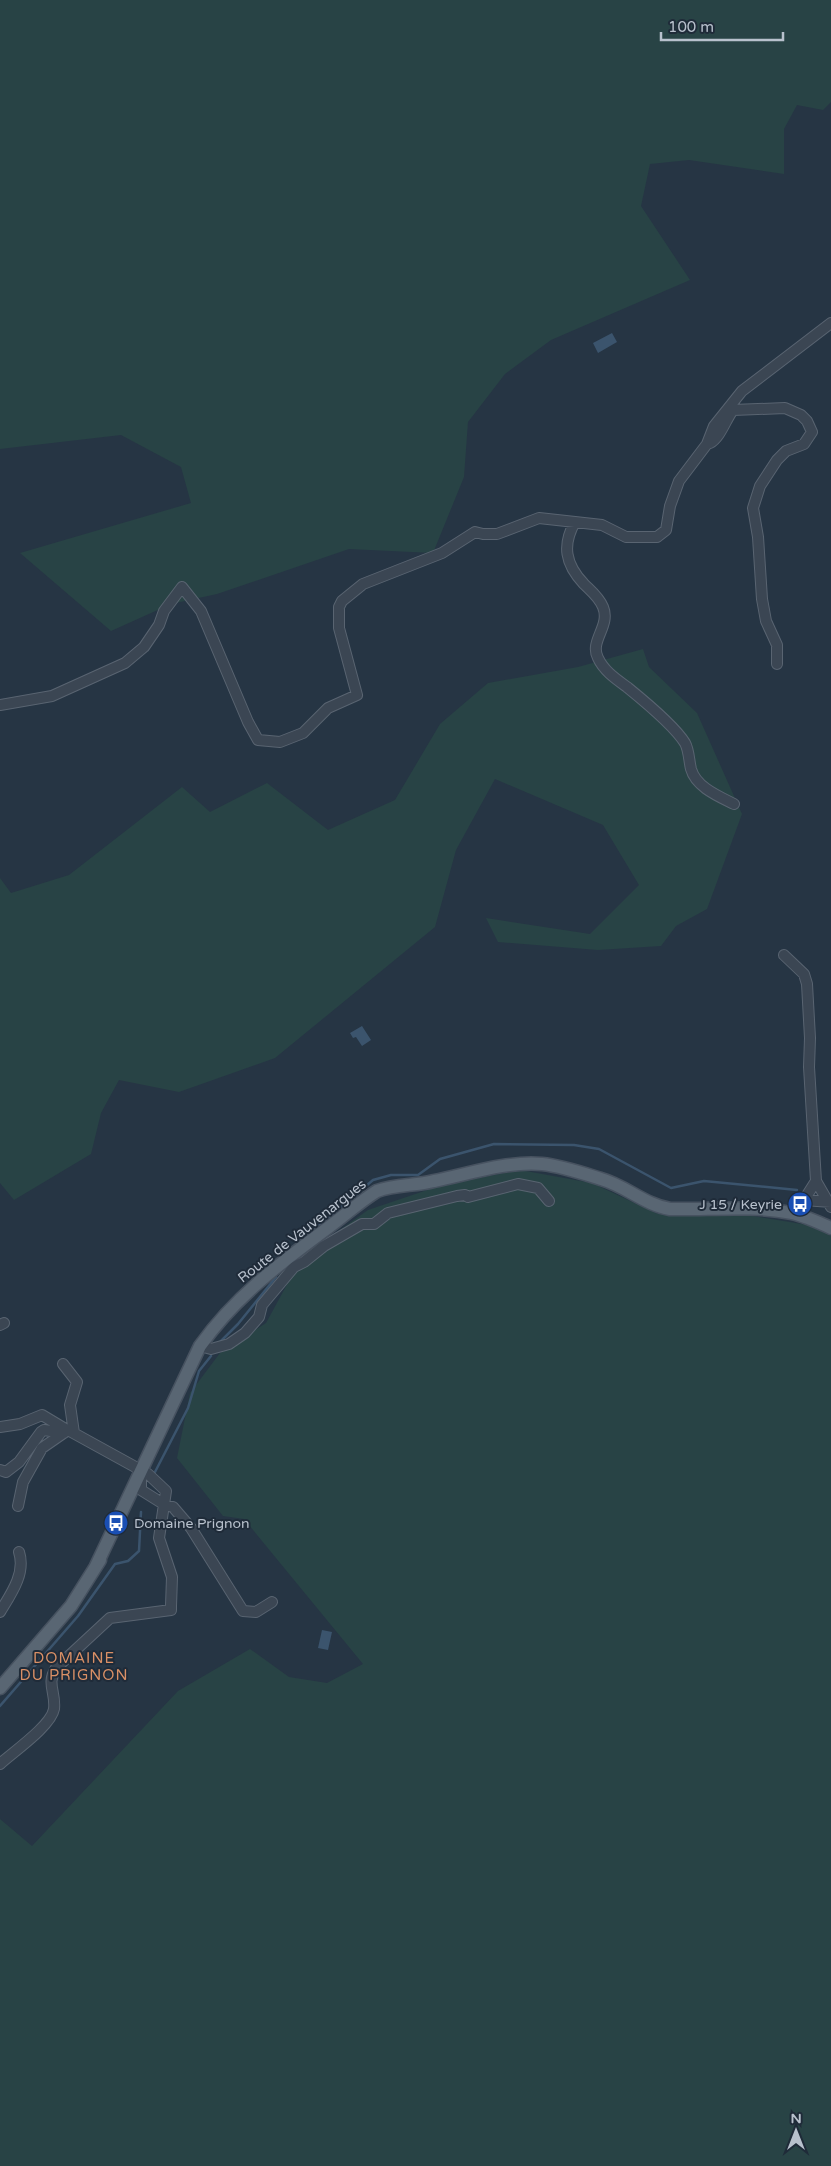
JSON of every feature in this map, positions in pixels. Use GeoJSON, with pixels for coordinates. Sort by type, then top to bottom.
{"type":"FeatureCollection","features":[{"type":"Feature","properties":{"kind":"main road","name":"Route de Vauvenargues"},"geometry":{"type":"LineString","coordinates":[[96,1566],[148,1475],[169,1426],[183,1382],[200,1346],[236,1302],[290,1262],[377,1191],[387,1187],[432,1182],[474,1171],[523,1164],[556,1166],[606,1180],[658,1207],[670,1209],[769,1210],[810,1218],[831,1228]]}},
{"type":"Feature","properties":{"kind":"main road","name":"Route de Vauvenargues"},"geometry":{"type":"LineString","coordinates":[[0,1688],[70,1606],[145,1492],[148,1475]]}},
{"type":"Feature","properties":{"kind":"street"},"geometry":{"type":"LineString","coordinates":[[0,705],[52,696],[125,663],[144,647],[159,625],[164,611],[182,586],[202,611],[248,722],[258,740],[280,742],[303,733],[328,708],[357,695],[339,628],[339,607],[342,602],[363,584],[442,554],[475,532],[498,534],[539,518],[602,526],[626,537],[657,537],[666,530],[670,506],[679,481],[707,444],[714,426],[742,391],[831,324]]}},
{"type":"Feature","properties":{"kind":"street"},"geometry":{"type":"LineString","coordinates":[[707,444],[716,440],[733,410],[786,408],[801,415],[811,428],[812,432],[809,439],[804,444],[786,451],[777,460],[760,486],[753,508],[758,537],[762,599],[766,621],[776,646],[777,664]]}},
{"type":"Feature","properties":{"kind":"street"},"geometry":{"type":"LineString","coordinates":[[575,522],[568,534],[567,555],[582,582],[597,596],[605,616],[604,625],[596,646],[596,656],[615,679],[664,720],[686,743],[691,770],[698,783],[734,804]]}},
{"type":"Feature","properties":{"kind":"street"},"geometry":{"type":"LineString","coordinates":[[784,955],[804,974],[807,984],[810,1038],[808,1067],[816,1181],[830,1204]]}},
{"type":"Feature","properties":{"kind":"street"},"geometry":{"type":"LineString","coordinates":[[790,1213],[804,1200],[816,1181]]}},
{"type":"Feature","properties":{"kind":"street"},"geometry":{"type":"LineString","coordinates":[[200,1346],[211,1349],[229,1344],[245,1333],[259,1317],[262,1305],[290,1262],[304,1262],[324,1246],[362,1224],[374,1224],[388,1213],[465,1194],[468,1197],[518,1184],[538,1188],[549,1201]]}},
{"type":"Feature","properties":{"kind":"street"},"geometry":{"type":"LineString","coordinates":[[804,1200],[830,1204]]}},
{"type":"Feature","properties":{"kind":"street"},"geometry":{"type":"LineString","coordinates":[[63,1364],[77,1382],[70,1405],[69,1432]]}},
{"type":"Feature","properties":{"kind":"street"},"geometry":{"type":"LineString","coordinates":[[0,1427],[20,1424],[42,1415],[148,1475],[166,1491],[159,1538],[172,1577],[171,1610],[110,1618],[56,1668],[51,1677],[54,1709],[48,1722],[0,1764]]}},
{"type":"Feature","properties":{"kind":"street"},"geometry":{"type":"LineString","coordinates":[[0,1470],[6,1472],[19,1462],[44,1430],[69,1432]]}},
{"type":"Feature","properties":{"kind":"street"},"geometry":{"type":"LineString","coordinates":[[18,1506],[23,1482],[42,1448],[69,1432]]}},
{"type":"Feature","properties":{"kind":"street"},"geometry":{"type":"LineString","coordinates":[[145,1492],[165,1505],[173,1507],[191,1528],[243,1611],[256,1612],[272,1602]]}},
{"type":"Feature","properties":{"kind":"street"},"geometry":{"type":"LineString","coordinates":[[0,1612],[20,1574],[22,1560],[19,1552]]}},
{"type":"Feature","properties":{"kind":"green space"},"geometry":{"type":"Polygon","coordinates":[[[0,0],[831,0],[831,102],[823,110],[797,105],[784,129],[784,174],[689,160],[650,164],[641,206],[690,280],[551,340],[505,374],[468,422],[464,477],[433,553],[349,549],[217,594],[171,604],[111,631],[20,553],[191,503],[181,467],[121,435],[0,449],[0,0]]]}},
{"type":"Feature","properties":{"kind":"green space"},"geometry":{"type":"Polygon","coordinates":[[[643,649],[649,667],[697,713],[742,814],[707,909],[676,926],[661,946],[598,950],[498,942],[486,918],[590,934],[639,885],[603,825],[495,779],[456,850],[435,927],[275,1058],[179,1092],[119,1080],[101,1113],[91,1154],[14,1200],[0,1183],[0,878],[11,893],[69,875],[182,787],[210,812],[267,783],[328,830],[395,800],[440,724],[488,683],[578,667],[643,649]]]}},
{"type":"Feature","properties":{"kind":"green space"},"geometry":{"type":"Polygon","coordinates":[[[520,1170],[592,1183],[658,1214],[734,1213],[808,1225],[831,1236],[831,2166],[0,2166],[0,1819],[32,1846],[178,1691],[250,1649],[289,1677],[327,1683],[363,1664],[244,1519],[223,1516],[177,1458],[190,1393],[220,1353],[266,1323],[302,1257],[368,1210],[442,1185],[520,1170]]]}},
{"type":"Feature","properties":{"kind":"water"},"geometry":{"type":"Polygon","coordinates":[[[612,333],[617,342],[598,353],[593,343],[612,333]]]}},
{"type":"Feature","properties":{"kind":"water"},"geometry":{"type":"Polygon","coordinates":[[[362,1026],[371,1040],[362,1046],[356,1037],[353,1038],[350,1033],[362,1026]]]}},
{"type":"Feature","properties":{"kind":"water"},"geometry":{"type":"Polygon","coordinates":[[[322,1630],[332,1632],[328,1650],[318,1648],[322,1630]]]}},
{"type":"Feature","properties":{"kind":"waterway"},"geometry":{"type":"LineString","coordinates":[[308,1235],[373,1180],[391,1175],[418,1175],[440,1159],[494,1144],[574,1145],[599,1149],[671,1188],[704,1181],[797,1190]]}},
{"type":"Feature","properties":{"kind":"waterway"},"geometry":{"type":"LineString","coordinates":[[220,1342],[238,1324],[276,1277]]}},
{"type":"Feature","properties":{"kind":"waterway"},"geometry":{"type":"LineString","coordinates":[[155,1472],[188,1408],[199,1371],[211,1356]]}},
{"type":"Feature","properties":{"kind":"waterway"},"geometry":{"type":"LineString","coordinates":[[0,1706],[78,1616],[115,1564],[128,1561],[139,1551],[141,1512]]}},
{"type":"Feature","properties":{"kind":"place","name":"J 15 / Keyrie"},"geometry":{"type":"Point","coordinates":[800,1204]}},
{"type":"Feature","properties":{"kind":"place","name":"Domaine Prignon"},"geometry":{"type":"Point","coordinates":[116,1523]}},
{"type":"Feature","properties":{"kind":"district","name":"DOMAINE DU PRIGNON"},"geometry":{"type":"Point","coordinates":[74,1666]}}]}
